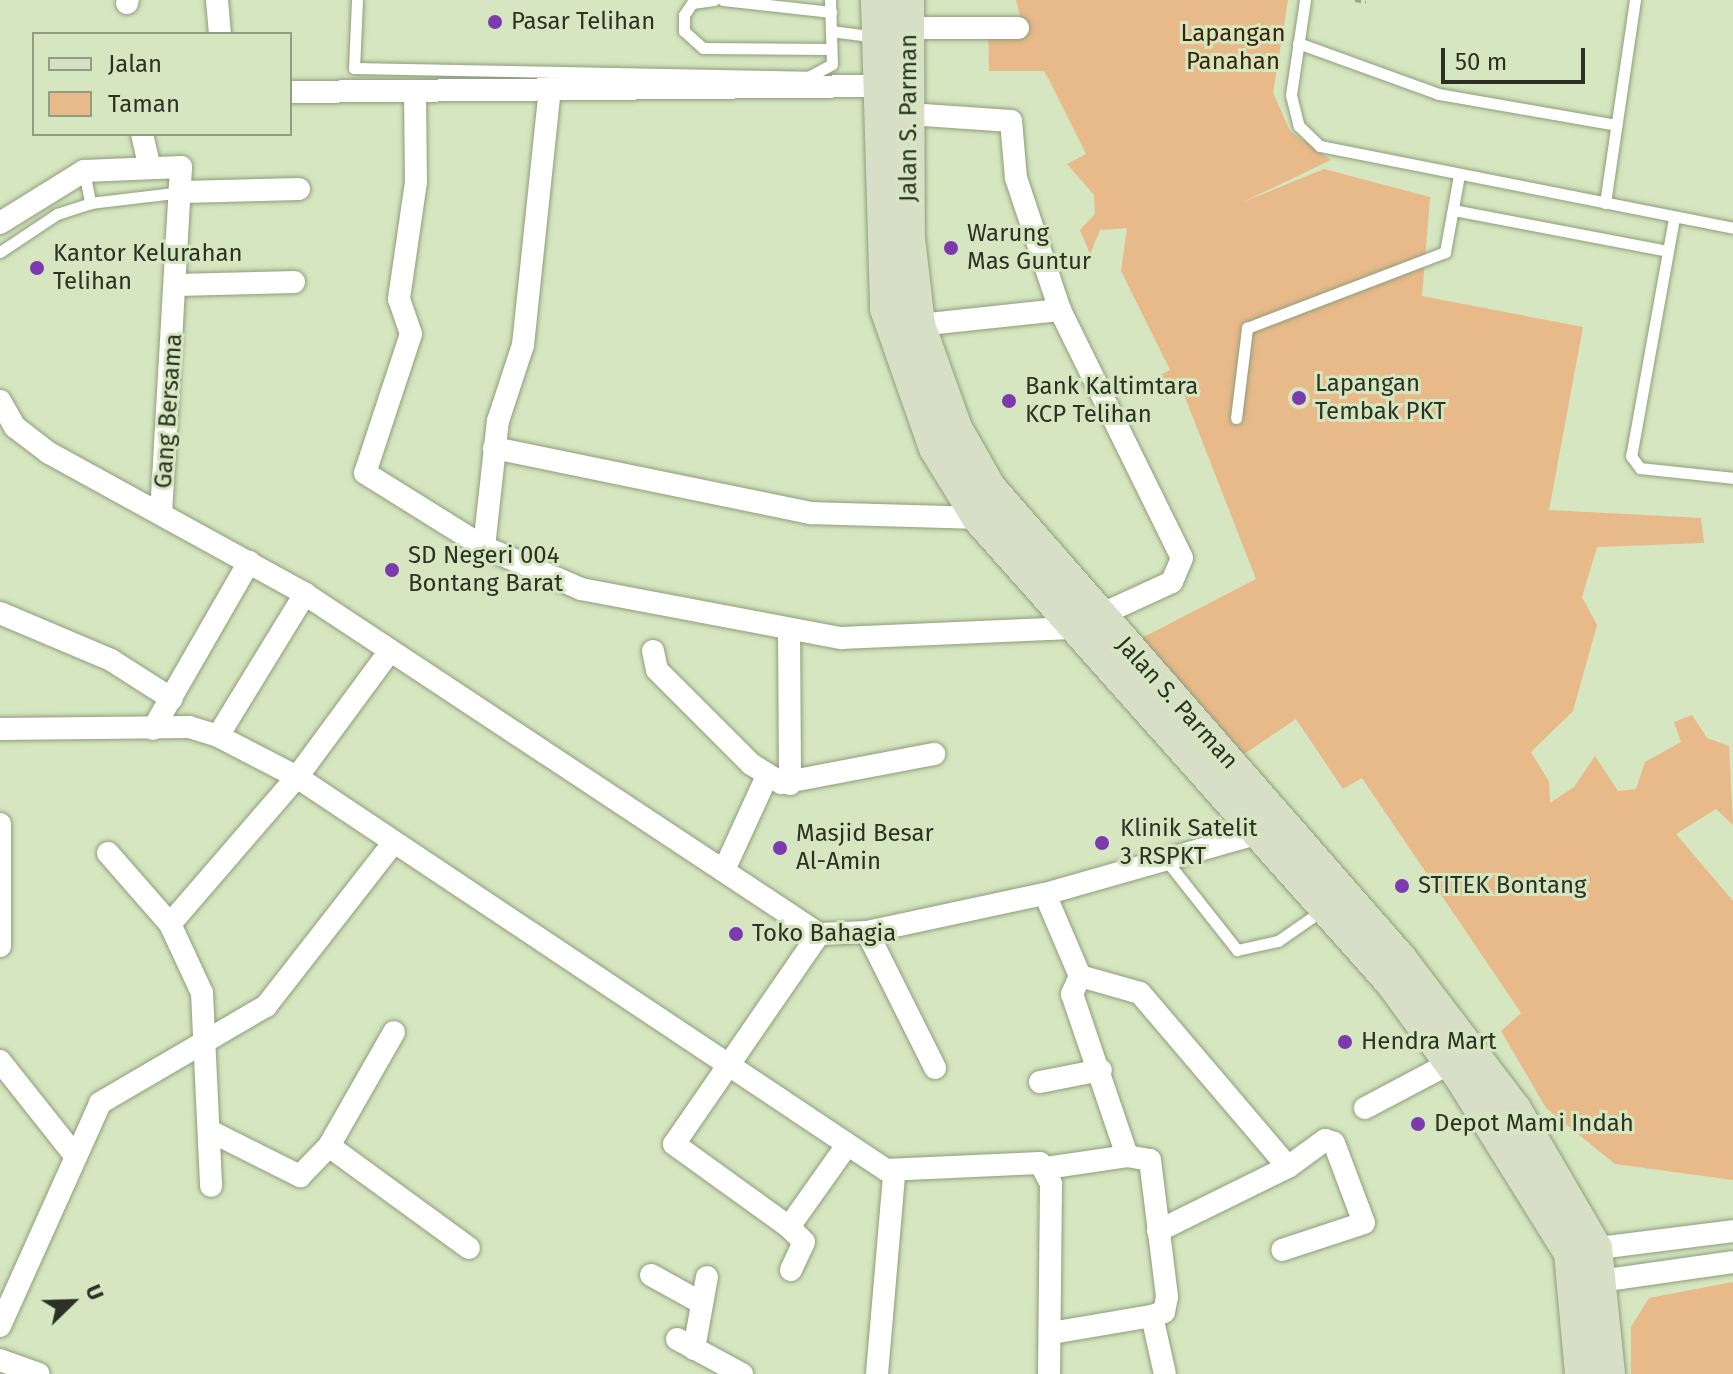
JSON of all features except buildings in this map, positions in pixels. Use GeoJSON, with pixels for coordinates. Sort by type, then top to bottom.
{"type":"FeatureCollection","features":[{"type":"Feature","properties":{"kind":"main road","name":"Jalan S. Parman"},"geometry":{"type":"LineString","coordinates":[[877,0],[886,309],[912,398],[978,518],[1085,622],[1400,958],[1515,1109],[1583,1250],[1589,1282],[1587,1363]]}},
{"type":"Feature","properties":{"kind":"main road","name":"Jalan S. Parman"},"geometry":{"type":"LineString","coordinates":[[909,28],[909,114],[919,325],[928,368],[990,488],[1085,622],[1259,833],[1326,908],[1450,1063],[1583,1250]]}},
{"type":"Feature","properties":{"kind":"main road"},"geometry":{"type":"LineString","coordinates":[[878,60],[909,28]]}},
{"type":"Feature","properties":{"kind":"street"},"geometry":{"type":"LineString","coordinates":[[217,0],[220,32]]}},
{"type":"Feature","properties":{"kind":"street"},"geometry":{"type":"LineString","coordinates":[[909,28],[1018,28]]}},
{"type":"Feature","properties":{"kind":"street"},"geometry":{"type":"LineString","coordinates":[[292,92],[550,88],[878,60]]}},
{"type":"Feature","properties":{"kind":"street"},"geometry":{"type":"LineString","coordinates":[[484,547],[494,448],[523,345],[550,88]]}},
{"type":"Feature","properties":{"kind":"street"},"geometry":{"type":"LineString","coordinates":[[415,91],[416,182],[399,299],[408,325],[363,469],[484,547],[581,589],[789,629],[896,638],[1085,622],[1172,582],[1182,558],[1060,310],[1016,178],[1009,117],[909,114]]}},
{"type":"Feature","properties":{"kind":"street"},"geometry":{"type":"LineString","coordinates":[[0,223],[84,171],[149,165],[142,136]]}},
{"type":"Feature","properties":{"kind":"street","name":"Gang Bersama"},"geometry":{"type":"LineString","coordinates":[[149,165],[181,167],[183,192],[161,512]]}},
{"type":"Feature","properties":{"kind":"street"},"geometry":{"type":"LineString","coordinates":[[183,192],[299,189]]}},
{"type":"Feature","properties":{"kind":"street"},"geometry":{"type":"LineString","coordinates":[[178,285],[294,282]]}},
{"type":"Feature","properties":{"kind":"street"},"geometry":{"type":"LineString","coordinates":[[919,325],[1060,310]]}},
{"type":"Feature","properties":{"kind":"street"},"geometry":{"type":"LineString","coordinates":[[0,401],[15,427],[49,453],[305,594],[819,934],[867,932],[1045,894],[1259,833]]}},
{"type":"Feature","properties":{"kind":"street"},"geometry":{"type":"LineString","coordinates":[[494,448],[811,513],[978,518]]}},
{"type":"Feature","properties":{"kind":"street"},"geometry":{"type":"LineString","coordinates":[[153,729],[249,562]]}},
{"type":"Feature","properties":{"kind":"street"},"geometry":{"type":"LineString","coordinates":[[218,736],[305,594]]}},
{"type":"Feature","properties":{"kind":"street"},"geometry":{"type":"LineString","coordinates":[[0,613],[111,660],[172,699]]}},
{"type":"Feature","properties":{"kind":"street"},"geometry":{"type":"LineString","coordinates":[[789,629],[790,784]]}},
{"type":"Feature","properties":{"kind":"street"},"geometry":{"type":"LineString","coordinates":[[653,651],[657,670],[767,776],[790,784],[934,754]]}},
{"type":"Feature","properties":{"kind":"street"},"geometry":{"type":"LineString","coordinates":[[170,924],[297,777],[389,652]]}},
{"type":"Feature","properties":{"kind":"street"},"geometry":{"type":"LineString","coordinates":[[0,729],[153,729],[218,736],[297,777],[392,845],[727,1070],[894,1174],[1032,1162],[1046,1168],[1127,1156],[1148,1156],[1166,1309],[1152,1316],[1051,1333]]}},
{"type":"Feature","properties":{"kind":"street"},"geometry":{"type":"LineString","coordinates":[[724,870],[767,776]]}},
{"type":"Feature","properties":{"kind":"street"},"geometry":{"type":"LineString","coordinates":[[0,824],[0,946]]}},
{"type":"Feature","properties":{"kind":"street"},"geometry":{"type":"LineString","coordinates":[[0,1326],[72,1152],[109,1094],[209,1045],[286,986],[392,845]]}},
{"type":"Feature","properties":{"kind":"street"},"geometry":{"type":"LineString","coordinates":[[108,853],[170,924],[202,993],[209,1045],[211,1186]]}},
{"type":"Feature","properties":{"kind":"street"},"geometry":{"type":"LineString","coordinates":[[1045,894],[1080,976],[1072,994],[1101,1070],[1127,1156]]}},
{"type":"Feature","properties":{"kind":"street"},"geometry":{"type":"LineString","coordinates":[[867,932],[935,1068]]}},
{"type":"Feature","properties":{"kind":"street"},"geometry":{"type":"LineString","coordinates":[[791,1270],[804,1242],[789,1227],[675,1149],[819,934]]}},
{"type":"Feature","properties":{"kind":"street"},"geometry":{"type":"LineString","coordinates":[[1080,976],[1140,993],[1288,1167]]}},
{"type":"Feature","properties":{"kind":"street"},"geometry":{"type":"LineString","coordinates":[[210,1131],[296,1175],[329,1146],[394,1032]]}},
{"type":"Feature","properties":{"kind":"street"},"geometry":{"type":"LineString","coordinates":[[0,1061],[72,1152]]}},
{"type":"Feature","properties":{"kind":"street"},"geometry":{"type":"LineString","coordinates":[[1365,1108],[1450,1063]]}},
{"type":"Feature","properties":{"kind":"street"},"geometry":{"type":"LineString","coordinates":[[1040,1082],[1101,1070]]}},
{"type":"Feature","properties":{"kind":"street"},"geometry":{"type":"LineString","coordinates":[[1158,1231],[1288,1167],[1331,1141],[1364,1223],[1282,1250]]}},
{"type":"Feature","properties":{"kind":"street"},"geometry":{"type":"LineString","coordinates":[[789,1227],[847,1145]]}},
{"type":"Feature","properties":{"kind":"street"},"geometry":{"type":"LineString","coordinates":[[329,1146],[469,1248]]}},
{"type":"Feature","properties":{"kind":"street"},"geometry":{"type":"LineString","coordinates":[[1046,1168],[1051,1333],[1049,1374]]}},
{"type":"Feature","properties":{"kind":"street"},"geometry":{"type":"LineString","coordinates":[[877,1374],[894,1174]]}},
{"type":"Feature","properties":{"kind":"street"},"geometry":{"type":"LineString","coordinates":[[1583,1250],[1733,1231]]}},
{"type":"Feature","properties":{"kind":"street"},"geometry":{"type":"LineString","coordinates":[[1589,1282],[1733,1262]]}},
{"type":"Feature","properties":{"kind":"street"},"geometry":{"type":"LineString","coordinates":[[651,1275],[700,1302]]}},
{"type":"Feature","properties":{"kind":"street"},"geometry":{"type":"LineString","coordinates":[[707,1277],[686,1344],[742,1374]]}},
{"type":"Feature","properties":{"kind":"street"},"geometry":{"type":"LineString","coordinates":[[1152,1316],[1165,1374]]}},
{"type":"Feature","properties":{"kind":"street"},"geometry":{"type":"LineString","coordinates":[[0,1360],[39,1374]]}},
{"type":"Feature","properties":{"kind":"lane"},"geometry":{"type":"LineString","coordinates":[[357,0],[354,68],[808,77],[828,70],[830,6],[723,0]]}},
{"type":"Feature","properties":{"kind":"lane"},"geometry":{"type":"LineString","coordinates":[[714,0],[692,3],[684,15],[684,31],[703,48],[831,49]]}},
{"type":"Feature","properties":{"kind":"lane"},"geometry":{"type":"LineString","coordinates":[[1305,0],[1291,95],[1308,139],[1459,175],[1733,228]]}},
{"type":"Feature","properties":{"kind":"lane"},"geometry":{"type":"LineString","coordinates":[[1605,203],[1635,0]]}},
{"type":"Feature","properties":{"kind":"lane"},"geometry":{"type":"LineString","coordinates":[[831,31],[878,60]]}},
{"type":"Feature","properties":{"kind":"lane"},"geometry":{"type":"LineString","coordinates":[[1298,43],[1439,94],[1616,125]]}},
{"type":"Feature","properties":{"kind":"lane"},"geometry":{"type":"LineString","coordinates":[[84,171],[90,203]]}},
{"type":"Feature","properties":{"kind":"lane"},"geometry":{"type":"LineString","coordinates":[[1236,418],[1247,328],[1445,252],[1459,175]]}},
{"type":"Feature","properties":{"kind":"lane"},"geometry":{"type":"LineString","coordinates":[[0,252],[57,214],[90,203],[183,192]]}},
{"type":"Feature","properties":{"kind":"lane"},"geometry":{"type":"LineString","coordinates":[[1453,210],[1667,251]]}},
{"type":"Feature","properties":{"kind":"lane"},"geometry":{"type":"LineString","coordinates":[[1674,218],[1631,456],[1640,468],[1733,478]]}},
{"type":"Feature","properties":{"kind":"lane"},"geometry":{"type":"LineString","coordinates":[[1166,859],[1237,950],[1278,941],[1326,908]]}},
{"type":"Feature","properties":{"kind":"path"},"geometry":{"type":"LineString","coordinates":[[1355,0],[1366,2]]}},
{"type":"Feature","properties":{"kind":"green space","name":"Lapangan Panahan"},"geometry":{"type":"Polygon","coordinates":[[[1016,0],[1288,0],[1273,93],[1290,131],[1331,160],[1241,203],[1324,169],[1430,197],[1422,296],[1583,327],[1549,510],[1701,518],[1704,543],[1597,547],[1582,597],[1597,625],[1573,711],[1531,752],[1549,782],[1550,803],[1574,787],[1595,756],[1618,791],[1636,789],[1645,762],[1681,742],[1674,722],[1692,715],[1707,738],[1729,746],[1733,825],[1716,809],[1676,834],[1733,901],[1733,1180],[1615,1164],[1546,1108],[1501,1031],[1521,1013],[1362,778],[1343,789],[1296,719],[1238,758],[1140,639],[1256,579],[1181,387],[1157,395],[1150,380],[1170,370],[1121,271],[1127,228],[1100,230],[1090,254],[1080,230],[1095,214],[1094,195],[1067,164],[1086,154],[1049,80],[1044,71],[989,71],[988,30],[1023,29],[1016,0]]]}},
{"type":"Feature","properties":{"kind":"green space"},"geometry":{"type":"Polygon","coordinates":[[[1733,1282],[1733,1374],[1631,1374],[1631,1327],[1649,1298],[1733,1282]]]}},
{"type":"Feature","properties":{"kind":"place","name":"Pasar Telihan"},"geometry":{"type":"Point","coordinates":[495,22]}},
{"type":"Feature","properties":{"kind":"place","name":"Warung Mas Guntur"},"geometry":{"type":"Point","coordinates":[951,248]}},
{"type":"Feature","properties":{"kind":"place","name":"Kantor Kelurahan Telihan"},"geometry":{"type":"Point","coordinates":[37,268]}},
{"type":"Feature","properties":{"kind":"place","name":"Lapangan Tembak PKT"},"geometry":{"type":"Point","coordinates":[1299,398]}},
{"type":"Feature","properties":{"kind":"place","name":"Bank Kaltimtara KCP Telihan"},"geometry":{"type":"Point","coordinates":[1009,401]}},
{"type":"Feature","properties":{"kind":"place","name":"SD Negeri 004 Bontang Barat"},"geometry":{"type":"Point","coordinates":[392,570]}},
{"type":"Feature","properties":{"kind":"place","name":"Klinik Satelit 3 RSPKT"},"geometry":{"type":"Point","coordinates":[1102,843]}},
{"type":"Feature","properties":{"kind":"place","name":"Masjid Besar Al-Amin"},"geometry":{"type":"Point","coordinates":[780,848]}},
{"type":"Feature","properties":{"kind":"place","name":"STITEK Bontang"},"geometry":{"type":"Point","coordinates":[1402,886]}},
{"type":"Feature","properties":{"kind":"place","name":"Toko Bahagia"},"geometry":{"type":"Point","coordinates":[736,934]}},
{"type":"Feature","properties":{"kind":"place","name":"Hendra Mart"},"geometry":{"type":"Point","coordinates":[1345,1042]}},
{"type":"Feature","properties":{"kind":"place","name":"Depot Mami Indah"},"geometry":{"type":"Point","coordinates":[1418,1124]}}]}
